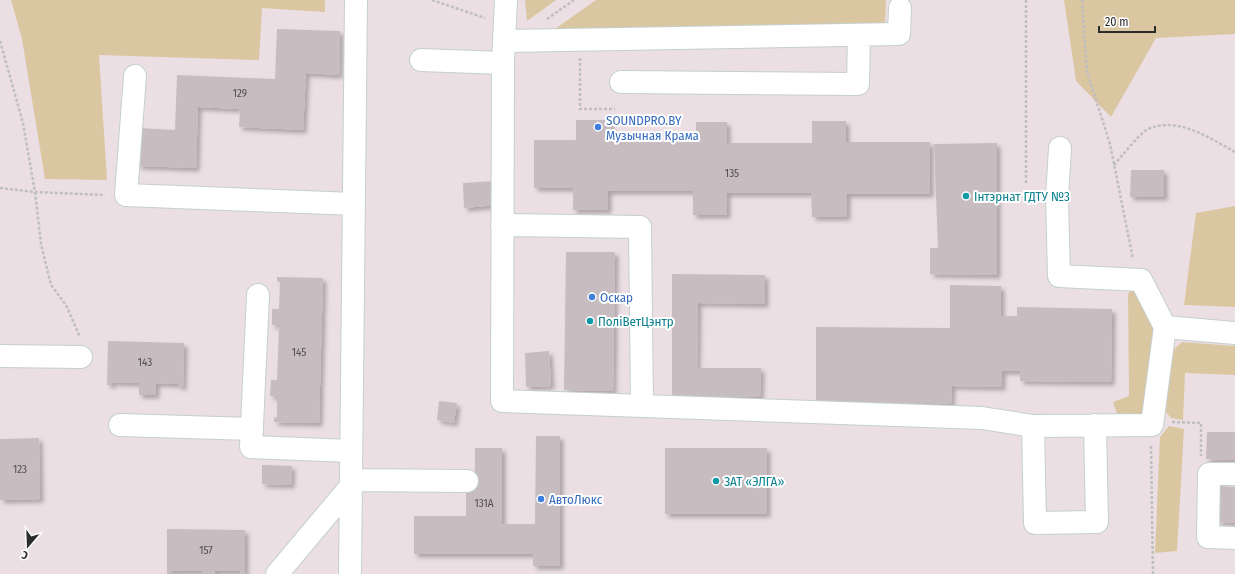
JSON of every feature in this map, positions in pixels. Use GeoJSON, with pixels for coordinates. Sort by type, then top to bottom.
{"type":"FeatureCollection","features":[{"type":"Feature","properties":{"kind":"street"},"geometry":{"type":"LineString","coordinates":[[350,574],[356,0]]}},
{"type":"Feature","properties":{"kind":"street"},"geometry":{"type":"LineString","coordinates":[[506,0],[503,63],[502,401],[982,418],[1033,426],[1152,424],[1165,327],[1141,280],[1059,276],[1057,198],[1060,148]]}},
{"type":"Feature","properties":{"kind":"street"},"geometry":{"type":"LineString","coordinates":[[504,33],[580,40],[899,34],[900,8]]}},
{"type":"Feature","properties":{"kind":"street"},"geometry":{"type":"LineString","coordinates":[[621,82],[858,84],[859,35]]}},
{"type":"Feature","properties":{"kind":"street"},"geometry":{"type":"LineString","coordinates":[[421,60],[503,63]]}},
{"type":"Feature","properties":{"kind":"street"},"geometry":{"type":"LineString","coordinates":[[135,76],[126,195],[354,204]]}},
{"type":"Feature","properties":{"kind":"street"},"geometry":{"type":"LineString","coordinates":[[502,225],[640,227],[642,406]]}},
{"type":"Feature","properties":{"kind":"street"},"geometry":{"type":"LineString","coordinates":[[258,295],[251,447],[351,451]]}},
{"type":"Feature","properties":{"kind":"street"},"geometry":{"type":"LineString","coordinates":[[1165,327],[1235,333]]}},
{"type":"Feature","properties":{"kind":"street"},"geometry":{"type":"LineString","coordinates":[[0,356],[81,357]]}},
{"type":"Feature","properties":{"kind":"street"},"geometry":{"type":"LineString","coordinates":[[120,425],[252,429]]}},
{"type":"Feature","properties":{"kind":"street"},"geometry":{"type":"LineString","coordinates":[[1033,426],[1035,523],[1097,522],[1095,425]]}},
{"type":"Feature","properties":{"kind":"street"},"geometry":{"type":"LineString","coordinates":[[1235,474],[1210,474],[1208,537],[1235,538]]}},
{"type":"Feature","properties":{"kind":"street"},"geometry":{"type":"LineString","coordinates":[[277,574],[351,483],[467,481]]}},
{"type":"Feature","properties":{"kind":"path"},"geometry":{"type":"LineString","coordinates":[[432,0],[504,33]]}},
{"type":"Feature","properties":{"kind":"path"},"geometry":{"type":"LineString","coordinates":[[1026,0],[1026,185]]}},
{"type":"Feature","properties":{"kind":"path"},"geometry":{"type":"LineString","coordinates":[[1082,0],[1087,72],[1110,144],[1130,252],[1141,280]]}},
{"type":"Feature","properties":{"kind":"path"},"geometry":{"type":"LineString","coordinates":[[580,40],[580,109],[615,109]]}},
{"type":"Feature","properties":{"kind":"path"},"geometry":{"type":"LineString","coordinates":[[0,41],[24,123],[35,192],[41,244],[51,285],[66,305],[81,340],[81,357]]}},
{"type":"Feature","properties":{"kind":"path"},"geometry":{"type":"LineString","coordinates":[[1114,165],[1147,129],[1172,124],[1202,134],[1235,152]]}},
{"type":"Feature","properties":{"kind":"path"},"geometry":{"type":"LineString","coordinates":[[0,188],[35,192],[126,195]]}},
{"type":"Feature","properties":{"kind":"path"},"geometry":{"type":"LineString","coordinates":[[1153,574],[1150,465],[1152,424],[1171,422],[1201,423],[1201,467],[1210,474]]}},
{"type":"Feature","properties":{"kind":"shaded area"},"geometry":{"type":"Polygon","coordinates":[[[11,0],[325,0],[325,12],[262,8],[259,60],[99,55],[107,180],[45,179],[22,39],[11,0]]]}},
{"type":"Feature","properties":{"kind":"shaded area"},"geometry":{"type":"Polygon","coordinates":[[[525,0],[556,0],[527,21],[525,0]]]}},
{"type":"Feature","properties":{"kind":"shaded area"},"geometry":{"type":"Polygon","coordinates":[[[596,0],[886,0],[885,24],[552,31],[596,0]]]}},
{"type":"Feature","properties":{"kind":"shaded area"},"geometry":{"type":"Polygon","coordinates":[[[1064,0],[1235,0],[1235,34],[1156,38],[1111,117],[1076,81],[1064,0]]]}},
{"type":"Feature","properties":{"kind":"shaded area"},"geometry":{"type":"Polygon","coordinates":[[[1235,206],[1235,307],[1184,305],[1196,213],[1235,206]]]}},
{"type":"Feature","properties":{"kind":"shaded area"},"geometry":{"type":"Polygon","coordinates":[[[1131,287],[1141,292],[1154,327],[1147,416],[1130,419],[1117,414],[1113,402],[1129,396],[1128,295],[1131,287]]]}},
{"type":"Feature","properties":{"kind":"shaded area"},"geometry":{"type":"Polygon","coordinates":[[[1182,342],[1235,346],[1235,375],[1185,373],[1183,420],[1171,418],[1166,412],[1170,353],[1182,342]]]}},
{"type":"Feature","properties":{"kind":"shaded area"},"geometry":{"type":"Polygon","coordinates":[[[1169,426],[1184,429],[1177,551],[1155,553],[1160,437],[1169,426]]]}},
{"type":"Feature","properties":{"kind":"building"},"geometry":{"type":"Polygon","coordinates":[[[277,29],[340,31],[339,75],[306,73],[303,130],[239,127],[240,109],[198,107],[196,168],[138,166],[139,128],[175,130],[177,75],[275,79],[277,29]]]}},
{"type":"Feature","properties":{"kind":"building"},"geometry":{"type":"Polygon","coordinates":[[[576,120],[610,120],[611,142],[696,142],[696,122],[727,122],[727,143],[812,143],[812,121],[846,121],[846,142],[930,142],[930,194],[847,194],[847,217],[812,217],[811,193],[727,193],[727,215],[693,215],[693,191],[608,191],[608,210],[573,210],[573,188],[534,188],[534,140],[576,140],[576,120]]]}},
{"type":"Feature","properties":{"kind":"building","name":"Інтэрнат ГДТУ №3"},"geometry":{"type":"Polygon","coordinates":[[[997,143],[997,275],[930,274],[930,248],[938,248],[934,144],[997,143]]]}},
{"type":"Feature","properties":{"kind":"building"},"geometry":{"type":"Polygon","coordinates":[[[1131,170],[1164,170],[1164,197],[1130,197],[1131,170]]]}},
{"type":"Feature","properties":{"kind":"building"},"geometry":{"type":"Polygon","coordinates":[[[495,181],[496,205],[464,208],[463,183],[495,181]]]}},
{"type":"Feature","properties":{"kind":"building","name":"ПоліВетЦэнтр"},"geometry":{"type":"Polygon","coordinates":[[[566,252],[615,252],[613,391],[564,390],[566,252]]]}},
{"type":"Feature","properties":{"kind":"building"},"geometry":{"type":"Polygon","coordinates":[[[672,274],[765,275],[765,304],[698,303],[697,368],[761,368],[760,397],[672,396],[672,274]]]}},
{"type":"Feature","properties":{"kind":"building"},"geometry":{"type":"Polygon","coordinates":[[[277,277],[323,278],[319,423],[274,422],[274,417],[277,418],[277,397],[270,396],[271,380],[277,380],[279,325],[272,325],[272,309],[279,309],[280,282],[277,281],[277,277]]]}},
{"type":"Feature","properties":{"kind":"building"},"geometry":{"type":"Polygon","coordinates":[[[950,285],[1001,286],[1001,316],[1017,316],[1017,307],[1112,309],[1111,382],[1020,381],[1020,371],[1002,371],[1002,387],[952,386],[951,404],[816,403],[816,327],[950,328],[950,285]]]}},
{"type":"Feature","properties":{"kind":"building"},"geometry":{"type":"Polygon","coordinates":[[[108,341],[184,343],[183,387],[178,386],[178,384],[156,383],[156,395],[139,395],[139,383],[112,382],[112,385],[107,385],[108,341]]]}},
{"type":"Feature","properties":{"kind":"building"},"geometry":{"type":"Polygon","coordinates":[[[549,351],[551,386],[526,387],[525,353],[549,351]]]}},
{"type":"Feature","properties":{"kind":"building"},"geometry":{"type":"Polygon","coordinates":[[[439,401],[457,403],[454,423],[437,420],[439,401]]]}},
{"type":"Feature","properties":{"kind":"building"},"geometry":{"type":"Polygon","coordinates":[[[1207,432],[1235,432],[1235,460],[1206,459],[1207,432]]]}},
{"type":"Feature","properties":{"kind":"building"},"geometry":{"type":"Polygon","coordinates":[[[536,436],[560,436],[560,566],[533,566],[533,554],[414,554],[414,516],[466,516],[466,490],[475,490],[475,448],[502,448],[502,524],[535,524],[536,436]]]}},
{"type":"Feature","properties":{"kind":"building"},"geometry":{"type":"Polygon","coordinates":[[[39,438],[40,499],[0,500],[0,439],[39,438]]]}},
{"type":"Feature","properties":{"kind":"building","name":"ЗАТ «ЭЛГА»"},"geometry":{"type":"Polygon","coordinates":[[[665,448],[767,448],[767,514],[665,514],[665,448]]]}},
{"type":"Feature","properties":{"kind":"building"},"geometry":{"type":"Polygon","coordinates":[[[262,465],[292,466],[291,485],[262,484],[262,465]]]}},
{"type":"Feature","properties":{"kind":"building"},"geometry":{"type":"Polygon","coordinates":[[[1219,486],[1235,487],[1235,523],[1218,522],[1219,486]]]}},
{"type":"Feature","properties":{"kind":"building"},"geometry":{"type":"Polygon","coordinates":[[[167,529],[245,530],[245,574],[240,574],[240,571],[215,571],[215,574],[202,574],[202,571],[171,571],[171,574],[167,574],[167,529]]]}},
{"type":"Feature","properties":{"kind":"place","name":"SOUNDPRO.BY Музычная Крама"},"geometry":{"type":"Point","coordinates":[598,127]}},
{"type":"Feature","properties":{"kind":"place","name":"Інтэрнат ГДТУ №3"},"geometry":{"type":"Point","coordinates":[966,196]}},
{"type":"Feature","properties":{"kind":"place","name":"Оскар"},"geometry":{"type":"Point","coordinates":[592,297]}},
{"type":"Feature","properties":{"kind":"place","name":"ПоліВетЦэнтр"},"geometry":{"type":"Point","coordinates":[590,321]}},
{"type":"Feature","properties":{"kind":"place","name":"ЗАТ «ЭЛГА»"},"geometry":{"type":"Point","coordinates":[716,481]}},
{"type":"Feature","properties":{"kind":"place","name":"АвтоЛюкс"},"geometry":{"type":"Point","coordinates":[541,499]}}]}
